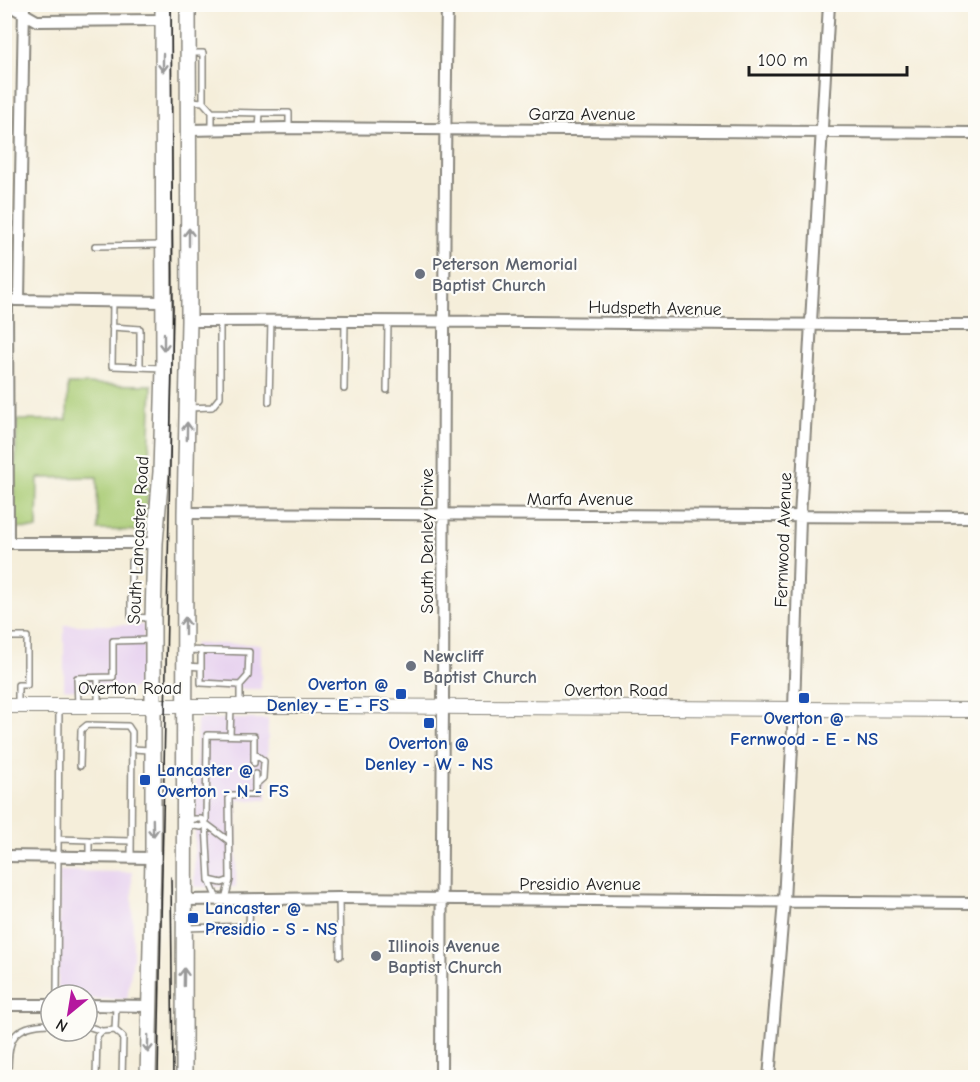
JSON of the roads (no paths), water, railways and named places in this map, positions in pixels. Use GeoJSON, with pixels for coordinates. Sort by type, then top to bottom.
{"type":"FeatureCollection","features":[{"type":"Feature","properties":{"kind":"main road"},"geometry":{"type":"LineString","coordinates":[[184,1077],[187,822],[184,706],[185,513],[189,321],[189,130],[196,101],[188,53],[188,4]]}},
{"type":"Feature","properties":{"kind":"main road","name":"South Lancaster Road"},"geometry":{"type":"LineString","coordinates":[[148,1077],[153,858],[152,640],[164,368],[163,12]]}},
{"type":"Feature","properties":{"kind":"street","name":"South Denley Drive"},"geometry":{"type":"LineString","coordinates":[[441,1077],[440,899],[447,4]]}},
{"type":"Feature","properties":{"kind":"street","name":"Fernwood Avenue"},"geometry":{"type":"LineString","coordinates":[[769,1077],[784,902],[794,709],[800,517],[829,4]]}},
{"type":"Feature","properties":{"kind":"street"},"geometry":{"type":"LineString","coordinates":[[4,7],[24,9],[38,21],[163,12]]}},
{"type":"Feature","properties":{"kind":"street"},"geometry":{"type":"LineString","coordinates":[[19,300],[24,9]]}},
{"type":"Feature","properties":{"kind":"street","name":"Garza Avenue"},"geometry":{"type":"LineString","coordinates":[[189,130],[289,128],[975,133]]}},
{"type":"Feature","properties":{"kind":"street"},"geometry":{"type":"LineString","coordinates":[[155,543],[6,543],[6,301],[164,302]]}},
{"type":"Feature","properties":{"kind":"street","name":"Hudspeth Avenue"},"geometry":{"type":"LineString","coordinates":[[189,321],[345,320],[811,326],[975,325]]}},
{"type":"Feature","properties":{"kind":"street","name":"Marfa Avenue"},"geometry":{"type":"LineString","coordinates":[[185,513],[975,517]]}},
{"type":"Feature","properties":{"kind":"street","name":"Overton Road"},"geometry":{"type":"LineString","coordinates":[[11,706],[975,710]]}},
{"type":"Feature","properties":{"kind":"street"},"geometry":{"type":"LineString","coordinates":[[4,856],[153,858]]}},
{"type":"Feature","properties":{"kind":"street","name":"Presidio Avenue"},"geometry":{"type":"LineString","coordinates":[[185,900],[339,898],[975,903]]}},
{"type":"Feature","properties":{"kind":"street"},"geometry":{"type":"LineString","coordinates":[[4,1005],[39,1005]]}},
{"type":"Feature","properties":{"kind":"street"},"geometry":{"type":"LineString","coordinates":[[99,1005],[149,1006]]}},
{"type":"Feature","properties":{"kind":"lane"},"geometry":{"type":"LineString","coordinates":[[196,101],[212,112],[289,113],[289,128]]}},
{"type":"Feature","properties":{"kind":"lane"},"geometry":{"type":"LineString","coordinates":[[212,112],[212,129]]}},
{"type":"Feature","properties":{"kind":"lane"},"geometry":{"type":"LineString","coordinates":[[259,129],[260,113]]}},
{"type":"Feature","properties":{"kind":"lane"},"geometry":{"type":"LineString","coordinates":[[95,246],[164,245]]}},
{"type":"Feature","properties":{"kind":"lane"},"geometry":{"type":"LineString","coordinates":[[113,301],[112,366],[164,368]]}},
{"type":"Feature","properties":{"kind":"lane"},"geometry":{"type":"LineString","coordinates":[[188,408],[212,407],[220,397],[220,320]]}},
{"type":"Feature","properties":{"kind":"lane"},"geometry":{"type":"LineString","coordinates":[[269,402],[271,320]]}},
{"type":"Feature","properties":{"kind":"lane"},"geometry":{"type":"LineString","coordinates":[[344,389],[345,320]]}},
{"type":"Feature","properties":{"kind":"lane"},"geometry":{"type":"LineString","coordinates":[[387,390],[388,321]]}},
{"type":"Feature","properties":{"kind":"lane"},"geometry":{"type":"LineString","coordinates":[[112,327],[140,329],[140,367]]}},
{"type":"Feature","properties":{"kind":"lane"},"geometry":{"type":"LineString","coordinates":[[131,561],[131,617],[153,618]]}},
{"type":"Feature","properties":{"kind":"lane"},"geometry":{"type":"LineString","coordinates":[[4,637],[27,637],[27,685],[18,686],[11,706]]}},
{"type":"Feature","properties":{"kind":"lane"},"geometry":{"type":"LineString","coordinates":[[78,707],[78,678],[112,678],[113,641],[152,640]]}},
{"type":"Feature","properties":{"kind":"lane"},"geometry":{"type":"LineString","coordinates":[[185,650],[249,652],[248,676],[240,685],[230,735]]}},
{"type":"Feature","properties":{"kind":"lane"},"geometry":{"type":"LineString","coordinates":[[201,650],[201,683],[240,685]]}},
{"type":"Feature","properties":{"kind":"lane"},"geometry":{"type":"LineString","coordinates":[[185,666],[201,667]]}},
{"type":"Feature","properties":{"kind":"lane"},"geometry":{"type":"LineString","coordinates":[[98,678],[98,706]]}},
{"type":"Feature","properties":{"kind":"lane"},"geometry":{"type":"LineString","coordinates":[[57,983],[59,707]]}},
{"type":"Feature","properties":{"kind":"lane"},"geometry":{"type":"LineString","coordinates":[[80,766],[81,730],[87,725],[128,726],[132,732],[131,857]]}},
{"type":"Feature","properties":{"kind":"lane"},"geometry":{"type":"LineString","coordinates":[[221,899],[208,880],[205,824],[207,735],[254,736],[254,763]]}},
{"type":"Feature","properties":{"kind":"lane"},"geometry":{"type":"LineString","coordinates":[[132,749],[152,750]]}},
{"type":"Feature","properties":{"kind":"lane"},"geometry":{"type":"LineString","coordinates":[[254,753],[264,761],[263,778],[255,785]]}},
{"type":"Feature","properties":{"kind":"lane"},"geometry":{"type":"LineString","coordinates":[[221,899],[230,880],[229,798],[231,795],[255,795],[255,774]]}},
{"type":"Feature","properties":{"kind":"lane"},"geometry":{"type":"LineString","coordinates":[[187,822],[201,827],[205,824]]}},
{"type":"Feature","properties":{"kind":"lane"},"geometry":{"type":"LineString","coordinates":[[205,824],[230,841]]}},
{"type":"Feature","properties":{"kind":"lane"},"geometry":{"type":"LineString","coordinates":[[59,839],[131,841]]}},
{"type":"Feature","properties":{"kind":"lane"},"geometry":{"type":"LineString","coordinates":[[89,840],[89,857]]}},
{"type":"Feature","properties":{"kind":"lane"},"geometry":{"type":"LineString","coordinates":[[208,880],[222,883],[230,880]]}},
{"type":"Feature","properties":{"kind":"lane"},"geometry":{"type":"LineString","coordinates":[[185,928],[249,926],[250,898]]}},
{"type":"Feature","properties":{"kind":"lane"},"geometry":{"type":"LineString","coordinates":[[339,898],[340,956]]}},
{"type":"Feature","properties":{"kind":"lane"},"geometry":{"type":"LineString","coordinates":[[115,1030],[117,1005]]}},
{"type":"Feature","properties":{"kind":"lane"},"geometry":{"type":"LineString","coordinates":[[8,1077],[7,1051],[11,1040],[18,1032],[29,1026],[39,1025]]}},
{"type":"Feature","properties":{"kind":"lane"},"geometry":{"type":"LineString","coordinates":[[99,1030],[115,1030],[123,1037],[122,1077]]}},
{"type":"Feature","properties":{"kind":"lane"},"geometry":{"type":"LineString","coordinates":[[96,1077],[97,1036],[102,1031]]}},
{"type":"Feature","properties":{"kind":"tram line"},"geometry":{"type":"LineString","coordinates":[[158,1078],[173,309],[171,4]]}},
{"type":"Feature","properties":{"kind":"tram line"},"geometry":{"type":"LineString","coordinates":[[171,877],[173,1078]]}},
{"type":"Feature","properties":{"kind":"place","name":"Peterson Memorial Baptist Church"},"geometry":{"type":"Point","coordinates":[420,274]}},
{"type":"Feature","properties":{"kind":"place","name":"Newcliff Baptist Church"},"geometry":{"type":"Point","coordinates":[411,666]}},
{"type":"Feature","properties":{"kind":"place","name":"Overton @ Denley - E - FS"},"geometry":{"type":"Point","coordinates":[401,694]}},
{"type":"Feature","properties":{"kind":"place","name":"Overton @ Fernwood - E - NS"},"geometry":{"type":"Point","coordinates":[804,698]}},
{"type":"Feature","properties":{"kind":"place","name":"Overton @ Denley - W - NS"},"geometry":{"type":"Point","coordinates":[429,723]}},
{"type":"Feature","properties":{"kind":"place","name":"Lancaster @ Overton - N - FS"},"geometry":{"type":"Point","coordinates":[145,780]}},
{"type":"Feature","properties":{"kind":"place","name":"Lancaster @ Presidio - S - NS"},"geometry":{"type":"Point","coordinates":[193,918]}},
{"type":"Feature","properties":{"kind":"place","name":"Illinois Avenue Baptist Church"},"geometry":{"type":"Point","coordinates":[376,956]}}]}
